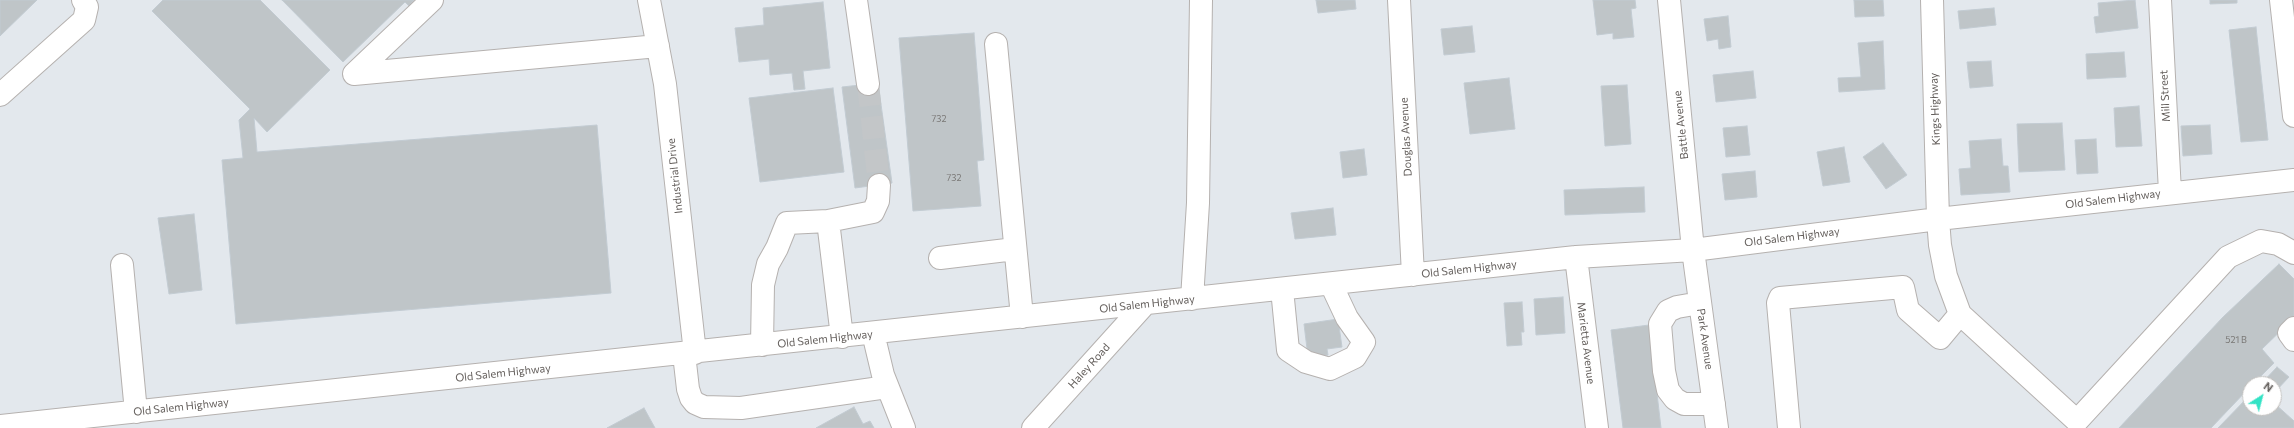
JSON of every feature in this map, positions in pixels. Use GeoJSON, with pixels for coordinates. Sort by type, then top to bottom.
{"type":"FeatureCollection","features":[{"type":"Feature","properties":{"kind":"street"},"geometry":{"type":"LineString","coordinates":[[0,95],[84,20],[87,7],[83,0]]}},
{"type":"Feature","properties":{"kind":"street"},"geometry":{"type":"LineString","coordinates":[[432,0],[354,74],[658,46]]}},
{"type":"Feature","properties":{"kind":"street","name":"Industrial Drive"},"geometry":{"type":"LineString","coordinates":[[649,0],[665,84],[690,353],[688,389],[691,398],[695,403],[704,407],[741,408],[887,386]]}},
{"type":"Feature","properties":{"kind":"street"},"geometry":{"type":"LineString","coordinates":[[856,0],[868,84]]}},
{"type":"Feature","properties":{"kind":"street"},"geometry":{"type":"LineString","coordinates":[[1192,299],[1198,203],[1202,0]]}},
{"type":"Feature","properties":{"kind":"street","name":"Douglas Avenue"},"geometry":{"type":"LineString","coordinates":[[1399,0],[1413,275]]}},
{"type":"Feature","properties":{"kind":"street","name":"Battle Avenue"},"geometry":{"type":"LineString","coordinates":[[1669,0],[1693,250]]}},
{"type":"Feature","properties":{"kind":"street","name":"Kings Highway"},"geometry":{"type":"LineString","coordinates":[[1932,0],[1938,218],[1946,276],[1960,314]]}},
{"type":"Feature","properties":{"kind":"street","name":"Mill Street"},"geometry":{"type":"LineString","coordinates":[[2160,0],[2170,192]]}},
{"type":"Feature","properties":{"kind":"street"},"geometry":{"type":"LineString","coordinates":[[2281,0],[2294,116]]}},
{"type":"Feature","properties":{"kind":"street"},"geometry":{"type":"LineString","coordinates":[[996,44],[1022,317]]}},
{"type":"Feature","properties":{"kind":"street","name":"Old Salem Highway"},"geometry":{"type":"LineString","coordinates":[[0,426],[842,337],[1576,257],[1693,250],[1938,218],[2170,192],[2294,180]]}},
{"type":"Feature","properties":{"kind":"street"},"geometry":{"type":"LineString","coordinates":[[762,345],[763,285],[768,264],[777,248],[786,223],[828,221],[873,212],[878,201],[879,185]]}},
{"type":"Feature","properties":{"kind":"street"},"geometry":{"type":"LineString","coordinates":[[828,221],[842,337]]}},
{"type":"Feature","properties":{"kind":"street"},"geometry":{"type":"LineString","coordinates":[[1790,428],[1778,303],[1780,298],[1902,287],[1908,310],[1940,338],[1960,314],[2076,421],[2228,256],[2261,241],[2278,244],[2294,253]]}},
{"type":"Feature","properties":{"kind":"street"},"geometry":{"type":"LineString","coordinates":[[940,258],[1015,249]]}},
{"type":"Feature","properties":{"kind":"street","name":"Park Avenue"},"geometry":{"type":"LineString","coordinates":[[1693,250],[1717,428]]}},
{"type":"Feature","properties":{"kind":"street","name":"Marietta Avenue"},"geometry":{"type":"LineString","coordinates":[[1576,257],[1597,428]]}},
{"type":"Feature","properties":{"kind":"street"},"geometry":{"type":"LineString","coordinates":[[122,265],[136,412]]}},
{"type":"Feature","properties":{"kind":"street"},"geometry":{"type":"LineString","coordinates":[[1282,289],[1288,350],[1306,362],[1330,369],[1355,357],[1364,342],[1347,318],[1331,284]]}},
{"type":"Feature","properties":{"kind":"street"},"geometry":{"type":"LineString","coordinates":[[1700,303],[1677,306],[1668,310],[1660,324],[1664,371],[1668,390],[1675,399],[1684,404],[1714,404]]}},
{"type":"Feature","properties":{"kind":"street","name":"Haley Road"},"geometry":{"type":"LineString","coordinates":[[1033,428],[1145,304]]}},
{"type":"Feature","properties":{"kind":"street"},"geometry":{"type":"LineString","coordinates":[[2294,328],[2289,333],[2294,340]]}},
{"type":"Feature","properties":{"kind":"street"},"geometry":{"type":"LineString","coordinates":[[873,333],[887,386],[904,428]]}},
{"type":"Feature","properties":{"kind":"building"},"geometry":{"type":"Polygon","coordinates":[[[0,0],[37,0],[0,36],[0,0]]]}},
{"type":"Feature","properties":{"kind":"building"},"geometry":{"type":"Polygon","coordinates":[[[163,0],[260,0],[330,70],[267,132],[254,118],[257,152],[597,125],[611,293],[236,324],[222,160],[243,158],[239,120],[250,109],[152,11],[163,0]]]}},
{"type":"Feature","properties":{"kind":"building"},"geometry":{"type":"Polygon","coordinates":[[[282,0],[414,0],[409,6],[405,2],[343,62],[282,0]]]}},
{"type":"Feature","properties":{"kind":"building"},"geometry":{"type":"Polygon","coordinates":[[[1316,0],[1355,0],[1356,9],[1318,13],[1316,0]]]}},
{"type":"Feature","properties":{"kind":"building"},"geometry":{"type":"Polygon","coordinates":[[[1593,0],[1635,0],[1636,8],[1631,9],[1634,37],[1613,39],[1613,33],[1597,35],[1593,0]]]}},
{"type":"Feature","properties":{"kind":"building"},"geometry":{"type":"Polygon","coordinates":[[[1854,0],[1883,0],[1884,16],[1855,17],[1854,0]]]}},
{"type":"Feature","properties":{"kind":"building"},"geometry":{"type":"Polygon","coordinates":[[[2135,0],[2138,28],[2096,33],[2094,17],[2099,16],[2098,3],[2135,0]]]}},
{"type":"Feature","properties":{"kind":"building"},"geometry":{"type":"Polygon","coordinates":[[[2210,0],[2237,0],[2237,3],[2210,4],[2210,0]]]}},
{"type":"Feature","properties":{"kind":"building"},"geometry":{"type":"Polygon","coordinates":[[[823,2],[830,68],[803,71],[805,89],[794,90],[792,73],[770,75],[769,59],[739,62],[735,28],[764,25],[763,8],[823,2]]]}},
{"type":"Feature","properties":{"kind":"building"},"geometry":{"type":"Polygon","coordinates":[[[1994,8],[1996,25],[1960,29],[1958,11],[1994,8]]]}},
{"type":"Feature","properties":{"kind":"building"},"geometry":{"type":"Polygon","coordinates":[[[1728,16],[1731,47],[1719,49],[1718,39],[1707,41],[1704,19],[1728,16]]]}},
{"type":"Feature","properties":{"kind":"building"},"geometry":{"type":"Polygon","coordinates":[[[1472,26],[1475,52],[1444,55],[1441,29],[1472,26]]]}},
{"type":"Feature","properties":{"kind":"building"},"geometry":{"type":"Polygon","coordinates":[[[2256,27],[2268,140],[2241,142],[2229,30],[2256,27]]]}},
{"type":"Feature","properties":{"kind":"building"},"geometry":{"type":"Polygon","coordinates":[[[974,33],[984,160],[977,161],[981,206],[913,211],[899,38],[974,33]]]}},
{"type":"Feature","properties":{"kind":"building"},"geometry":{"type":"Polygon","coordinates":[[[1883,41],[1885,89],[1839,92],[1838,78],[1861,77],[1858,43],[1883,41]]]}},
{"type":"Feature","properties":{"kind":"building"},"geometry":{"type":"Polygon","coordinates":[[[2124,52],[2126,77],[2087,79],[2086,54],[2124,52]]]}},
{"type":"Feature","properties":{"kind":"building"},"geometry":{"type":"Polygon","coordinates":[[[1991,61],[1993,86],[1970,88],[1967,62],[1991,61]]]}},
{"type":"Feature","properties":{"kind":"building"},"geometry":{"type":"Polygon","coordinates":[[[1753,71],[1756,98],[1716,102],[1713,75],[1753,71]]]}},
{"type":"Feature","properties":{"kind":"building"},"geometry":{"type":"Polygon","coordinates":[[[1509,78],[1515,129],[1470,134],[1464,83],[1509,78]]]}},
{"type":"Feature","properties":{"kind":"building"},"geometry":{"type":"Polygon","coordinates":[[[878,83],[892,183],[855,188],[842,87],[878,83]]]}},
{"type":"Feature","properties":{"kind":"building"},"geometry":{"type":"Polygon","coordinates":[[[1627,85],[1631,144],[1605,146],[1601,86],[1627,85]]]}},
{"type":"Feature","properties":{"kind":"building"},"geometry":{"type":"Polygon","coordinates":[[[833,88],[844,172],[760,182],[749,98],[833,88]]]}},
{"type":"Feature","properties":{"kind":"building"},"geometry":{"type":"Polygon","coordinates":[[[2139,106],[2142,146],[2116,147],[2114,108],[2139,106]]]}},
{"type":"Feature","properties":{"kind":"building"},"geometry":{"type":"Polygon","coordinates":[[[2062,123],[2065,170],[2019,172],[2017,124],[2062,123]]]}},
{"type":"Feature","properties":{"kind":"building"},"geometry":{"type":"Polygon","coordinates":[[[2210,125],[2212,154],[2183,156],[2181,126],[2210,125]]]}},
{"type":"Feature","properties":{"kind":"building"},"geometry":{"type":"Polygon","coordinates":[[[1747,126],[1750,155],[1726,157],[1723,128],[1747,126]]]}},
{"type":"Feature","properties":{"kind":"building"},"geometry":{"type":"Polygon","coordinates":[[[2001,139],[2003,166],[2008,166],[2010,192],[1961,195],[1959,169],[1971,168],[1969,141],[2001,139]]]}},
{"type":"Feature","properties":{"kind":"building"},"geometry":{"type":"Polygon","coordinates":[[[2096,139],[2098,173],[2077,174],[2075,140],[2096,139]]]}},
{"type":"Feature","properties":{"kind":"building"},"geometry":{"type":"Polygon","coordinates":[[[1883,143],[1907,175],[1886,189],[1863,157],[1883,143]]]}},
{"type":"Feature","properties":{"kind":"building"},"geometry":{"type":"Polygon","coordinates":[[[1844,147],[1850,182],[1823,186],[1817,152],[1844,147]]]}},
{"type":"Feature","properties":{"kind":"building"},"geometry":{"type":"Polygon","coordinates":[[[1364,149],[1367,175],[1343,178],[1340,152],[1364,149]]]}},
{"type":"Feature","properties":{"kind":"building"},"geometry":{"type":"Polygon","coordinates":[[[1755,171],[1757,197],[1725,200],[1722,174],[1755,171]]]}},
{"type":"Feature","properties":{"kind":"building"},"geometry":{"type":"Polygon","coordinates":[[[1644,187],[1645,212],[1565,215],[1564,190],[1644,187]]]}},
{"type":"Feature","properties":{"kind":"building"},"geometry":{"type":"Polygon","coordinates":[[[1333,208],[1336,235],[1295,239],[1291,213],[1333,208]]]}},
{"type":"Feature","properties":{"kind":"building"},"geometry":{"type":"Polygon","coordinates":[[[194,214],[202,290],[169,294],[158,218],[194,214]]]}},
{"type":"Feature","properties":{"kind":"building"},"geometry":{"type":"Polygon","coordinates":[[[2279,264],[2294,279],[2294,318],[2262,349],[2274,363],[2261,376],[2242,376],[2242,395],[2211,428],[2119,428],[2223,317],[2279,264]]]}},
{"type":"Feature","properties":{"kind":"building"},"geometry":{"type":"Polygon","coordinates":[[[1563,297],[1565,333],[1536,335],[1534,299],[1563,297]]]}},
{"type":"Feature","properties":{"kind":"building"},"geometry":{"type":"Polygon","coordinates":[[[1522,302],[1524,332],[1521,332],[1522,345],[1507,346],[1504,303],[1522,302]]]}},
{"type":"Feature","properties":{"kind":"building"},"geometry":{"type":"Polygon","coordinates":[[[1338,319],[1342,347],[1327,349],[1328,355],[1308,357],[1304,324],[1338,319]]]}},
{"type":"Feature","properties":{"kind":"building"},"geometry":{"type":"Polygon","coordinates":[[[1649,325],[1661,428],[1623,428],[1611,330],[1649,325]]]}},
{"type":"Feature","properties":{"kind":"building"},"geometry":{"type":"Polygon","coordinates":[[[2277,367],[2289,377],[2282,384],[2282,376],[2269,376],[2277,367]]]}},
{"type":"Feature","properties":{"kind":"building"},"geometry":{"type":"Polygon","coordinates":[[[2242,403],[2242,416],[2282,416],[2282,410],[2294,421],[2294,428],[2218,428],[2242,403]]]}},
{"type":"Feature","properties":{"kind":"building"},"geometry":{"type":"Polygon","coordinates":[[[854,407],[863,424],[870,421],[874,428],[816,428],[854,407]]]}},
{"type":"Feature","properties":{"kind":"building"},"geometry":{"type":"Polygon","coordinates":[[[644,408],[655,428],[607,428],[644,408]]]}},
{"type":"Feature","properties":{"kind":"tunnel"},"geometry":{"type":"LineString","coordinates":[[868,84],[879,185]]}}]}
